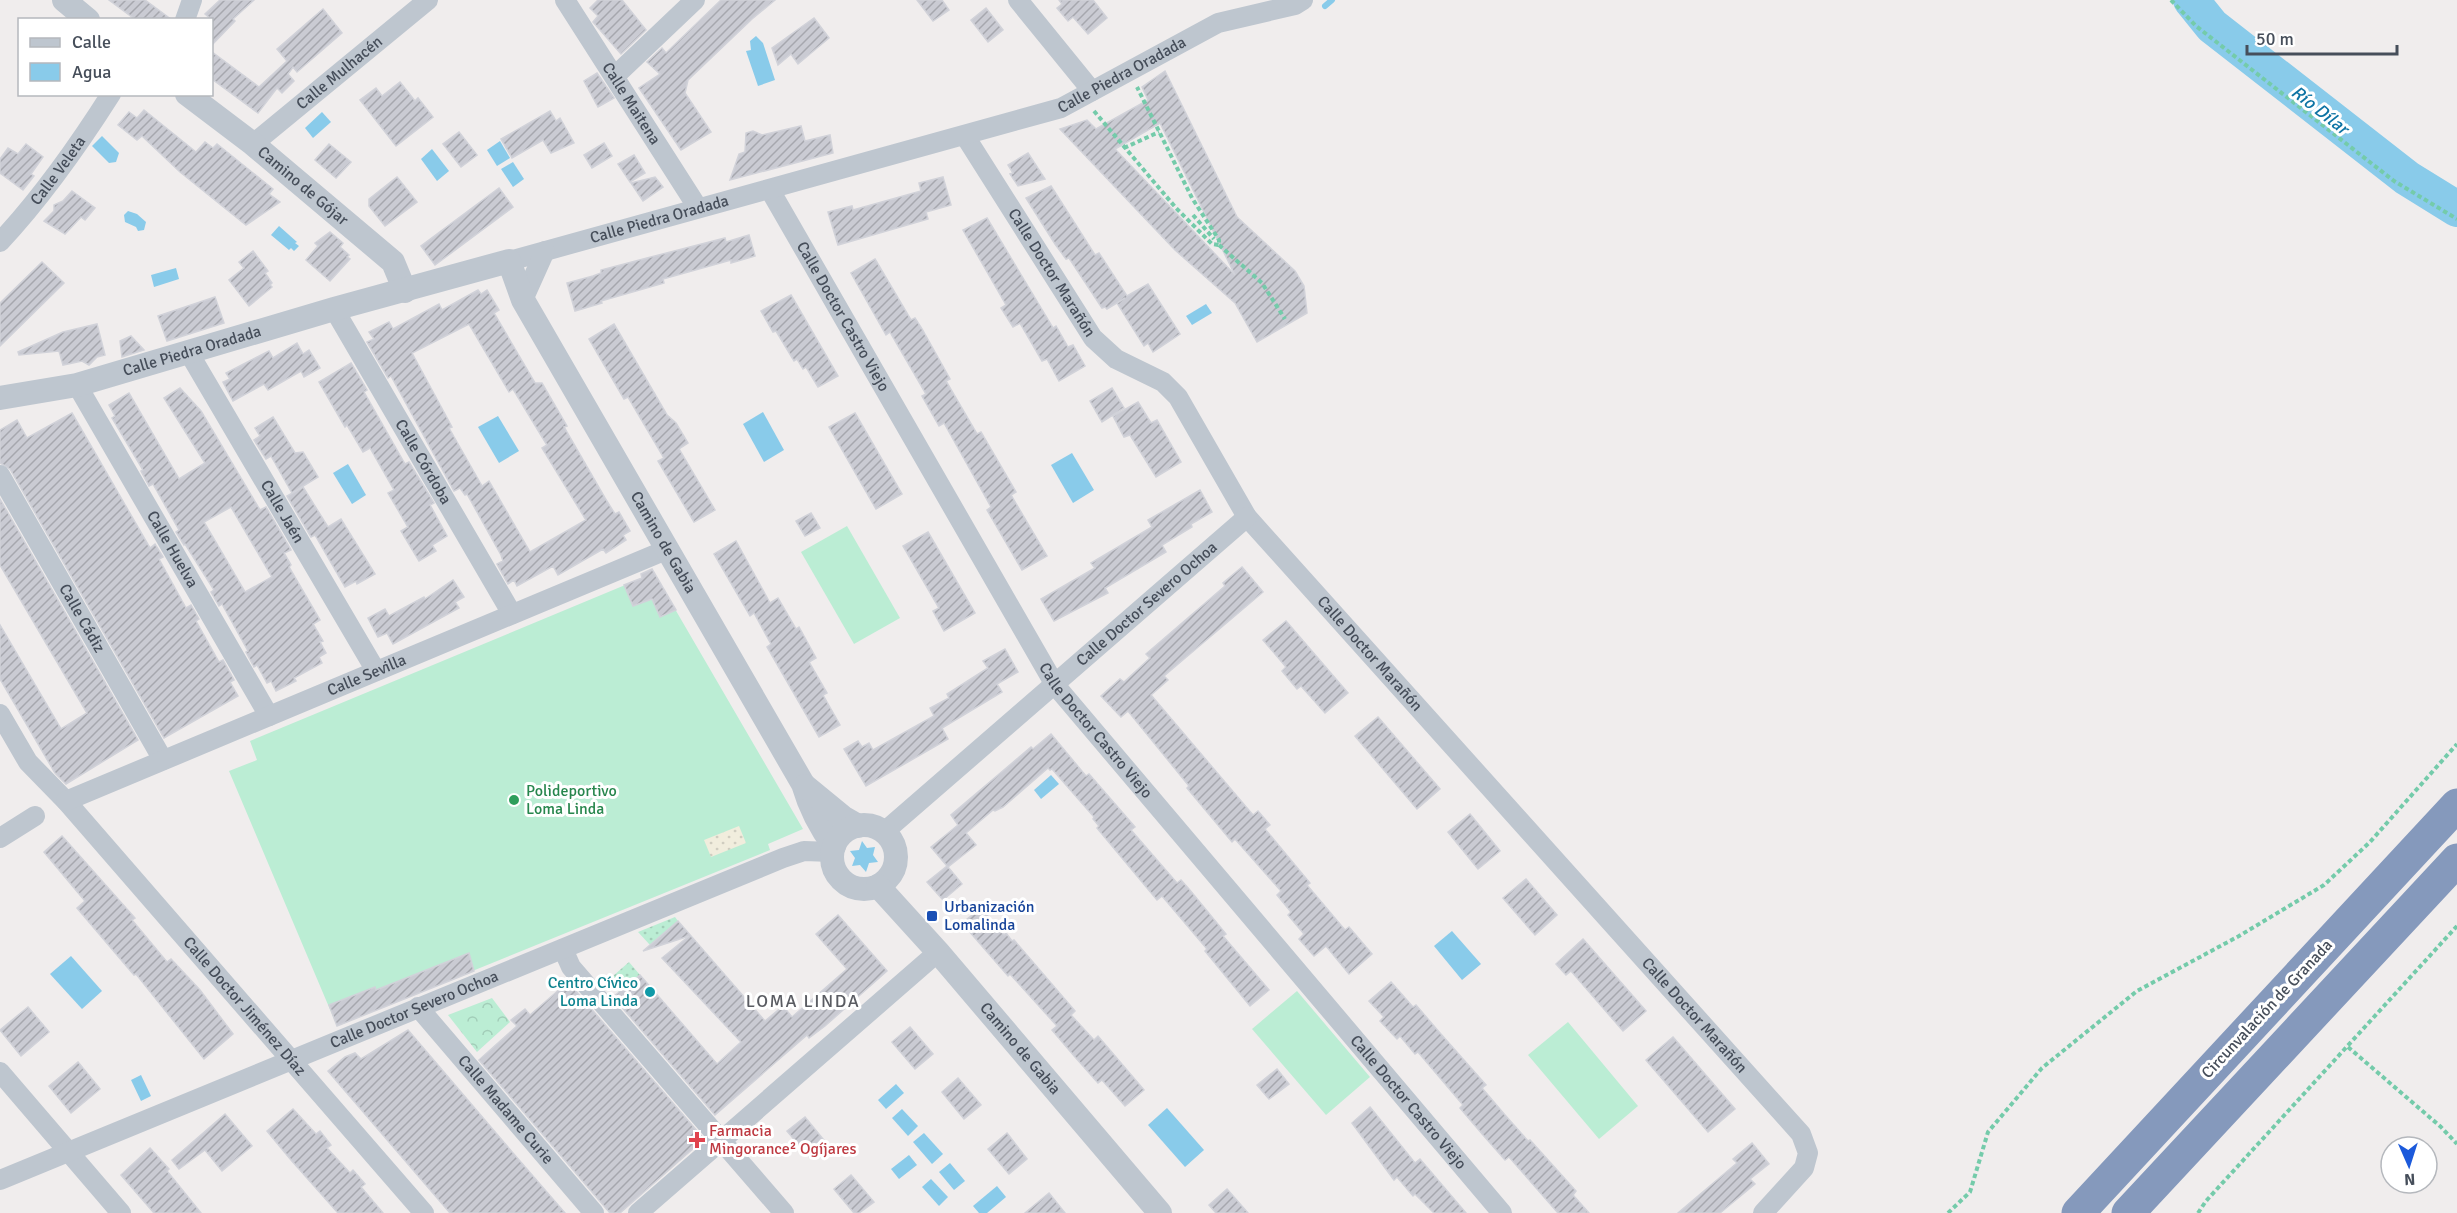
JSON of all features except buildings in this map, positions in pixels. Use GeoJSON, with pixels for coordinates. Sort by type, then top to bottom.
{"type":"FeatureCollection","features":[{"type":"Feature","properties":{"kind":"highway","name":"Circunvalación de Granada"},"geometry":{"type":"LineString","coordinates":[[2078,1213],[2457,805]]}},
{"type":"Feature","properties":{"kind":"highway"},"geometry":{"type":"LineString","coordinates":[[2128,1213],[2457,860]]}},
{"type":"Feature","properties":{"kind":"street"},"geometry":{"type":"LineString","coordinates":[[64,0],[86,18]]}},
{"type":"Feature","properties":{"kind":"street"},"geometry":{"type":"LineString","coordinates":[[186,18],[192,0]]}},
{"type":"Feature","properties":{"kind":"street","name":"Calle Mulhacén"},"geometry":{"type":"LineString","coordinates":[[253,144],[428,0]]}},
{"type":"Feature","properties":{"kind":"street","name":"Calle Maitena"},"geometry":{"type":"LineString","coordinates":[[565,0],[698,208]]}},
{"type":"Feature","properties":{"kind":"street"},"geometry":{"type":"LineString","coordinates":[[615,76],[695,0]]}},
{"type":"Feature","properties":{"kind":"street"},"geometry":{"type":"LineString","coordinates":[[1018,0],[1088,94]]}},
{"type":"Feature","properties":{"kind":"street","name":"Calle Piedra Oradada"},"geometry":{"type":"LineString","coordinates":[[0,398],[77,385],[334,309],[1061,108],[1218,23],[1297,2]]}},
{"type":"Feature","properties":{"kind":"street","name":"Calle Veleta"},"geometry":{"type":"LineString","coordinates":[[0,242],[22,218],[84,136],[110,96]]}},
{"type":"Feature","properties":{"kind":"street","name":"Camino de Gójar"},"geometry":{"type":"LineString","coordinates":[[190,96],[253,144],[393,262],[405,291]]}},
{"type":"Feature","properties":{"kind":"street","name":"Calle Doctor Marañón"},"geometry":{"type":"LineString","coordinates":[[965,136],[1093,339],[1116,359],[1163,382],[1178,397],[1247,517],[1801,1134],[1808,1153],[1804,1168],[1763,1213]]}},
{"type":"Feature","properties":{"kind":"street","name":"Calle Doctor Castro Viejo"},"geometry":{"type":"LineString","coordinates":[[771,190],[1055,685],[1502,1213]]}},
{"type":"Feature","properties":{"kind":"street"},"geometry":{"type":"LineString","coordinates":[[523,300],[545,251]]}},
{"type":"Feature","properties":{"kind":"street","name":"Camino de Gabia"},"geometry":{"type":"LineString","coordinates":[[502,263],[803,784],[810,807],[833,849]]}},
{"type":"Feature","properties":{"kind":"street","name":"Calle Córdoba"},"geometry":{"type":"LineString","coordinates":[[334,309],[512,614]]}},
{"type":"Feature","properties":{"kind":"street","name":"Calle Jaén"},"geometry":{"type":"LineString","coordinates":[[189,353],[376,671]]}},
{"type":"Feature","properties":{"kind":"street","name":"Calle Huelva"},"geometry":{"type":"LineString","coordinates":[[77,385],[269,716]]}},
{"type":"Feature","properties":{"kind":"street","name":"Calle Cádiz"},"geometry":{"type":"LineString","coordinates":[[0,475],[163,760]]}},
{"type":"Feature","properties":{"kind":"street","name":"Calle Doctor Severo Ochoa"},"geometry":{"type":"LineString","coordinates":[[884,832],[1247,517]]}},
{"type":"Feature","properties":{"kind":"street","name":"Calle Sevilla"},"geometry":{"type":"LineString","coordinates":[[66,801],[666,550]]}},
{"type":"Feature","properties":{"kind":"street","name":"Calle Doctor Jiménez Díaz"},"geometry":{"type":"LineString","coordinates":[[0,714],[28,762],[66,801],[424,1213]]}},
{"type":"Feature","properties":{"kind":"street","name":"Camino de Gabia"},"geometry":{"type":"LineString","coordinates":[[803,784],[844,818],[858,826]]}},
{"type":"Feature","properties":{"kind":"street"},"geometry":{"type":"LineString","coordinates":[[0,838],[35,816]]}},
{"type":"Feature","properties":{"kind":"street"},"geometry":{"type":"LineString","coordinates":[[868,825],[884,832],[891,841],[896,861],[887,880],[878,886],[858,888],[849,885],[835,871],[832,862],[833,849],[843,833],[858,826],[868,825]]}},
{"type":"Feature","properties":{"kind":"street","name":"Calle Doctor Severo Ochoa"},"geometry":{"type":"LineString","coordinates":[[0,1180],[783,858],[804,851],[833,849]]}},
{"type":"Feature","properties":{"kind":"street","name":"Camino de Gabia"},"geometry":{"type":"LineString","coordinates":[[878,886],[938,952],[1160,1213]]}},
{"type":"Feature","properties":{"kind":"street"},"geometry":{"type":"LineString","coordinates":[[563,949],[571,967],[784,1213]]}},
{"type":"Feature","properties":{"kind":"street"},"geometry":{"type":"LineString","coordinates":[[638,1213],[938,952]]}},
{"type":"Feature","properties":{"kind":"street","name":"Calle Madame Curie"},"geometry":{"type":"LineString","coordinates":[[418,1007],[594,1213]]}},
{"type":"Feature","properties":{"kind":"street"},"geometry":{"type":"LineString","coordinates":[[0,1072],[121,1213]]}},
{"type":"Feature","properties":{"kind":"path"},"geometry":{"type":"LineString","coordinates":[[2171,0],[2196,26],[2394,181],[2457,219]]}},
{"type":"Feature","properties":{"kind":"path"},"geometry":{"type":"LineString","coordinates":[[1128,71],[1199,210],[1219,240],[1219,245]]}},
{"type":"Feature","properties":{"kind":"path"},"geometry":{"type":"LineString","coordinates":[[1088,94],[1124,148],[1212,244],[1219,245],[1262,283],[1285,319]]}},
{"type":"Feature","properties":{"kind":"path"},"geometry":{"type":"LineString","coordinates":[[1124,148],[1159,132]]}},
{"type":"Feature","properties":{"kind":"path"},"geometry":{"type":"LineString","coordinates":[[1187,219],[1199,210]]}},
{"type":"Feature","properties":{"kind":"path"},"geometry":{"type":"LineString","coordinates":[[1193,214],[1214,239]]}},
{"type":"Feature","properties":{"kind":"path"},"geometry":{"type":"LineString","coordinates":[[1948,1213],[1970,1192],[1988,1132],[2042,1068],[2137,991],[2239,936],[2324,885],[2370,842],[2457,744]]}},
{"type":"Feature","properties":{"kind":"path"},"geometry":{"type":"LineString","coordinates":[[2198,1213],[2206,1201],[2457,926]]}},
{"type":"Feature","properties":{"kind":"path"},"geometry":{"type":"LineString","coordinates":[[2348,1047],[2442,1127],[2457,1144]]}},
{"type":"Feature","properties":{"kind":"green space"},"geometry":{"type":"Polygon","coordinates":[[[847,526],[900,618],[854,644],[801,552],[847,526]]]}},
{"type":"Feature","properties":{"kind":"green space","name":"Polideportivo Loma Linda"},"geometry":{"type":"Polygon","coordinates":[[[654,573],[803,829],[768,844],[770,850],[337,1026],[229,771],[257,760],[250,741],[654,573]]]}},
{"type":"Feature","properties":{"kind":"green space"},"geometry":{"type":"Polygon","coordinates":[[[675,917],[678,921],[650,945],[638,932],[675,917]]]}},
{"type":"Feature","properties":{"kind":"green space"},"geometry":{"type":"Polygon","coordinates":[[[629,962],[640,975],[619,993],[613,976],[629,962]]]}},
{"type":"Feature","properties":{"kind":"green space"},"geometry":{"type":"Polygon","coordinates":[[[1297,991],[1370,1077],[1326,1115],[1252,1029],[1297,991]]]}},
{"type":"Feature","properties":{"kind":"green space"},"geometry":{"type":"Polygon","coordinates":[[[492,998],[510,1022],[477,1052],[448,1015],[492,998]]]}},
{"type":"Feature","properties":{"kind":"green space"},"geometry":{"type":"Polygon","coordinates":[[[1568,1022],[1638,1106],[1599,1139],[1528,1055],[1568,1022]]]}},
{"type":"Feature","properties":{"kind":"sand"},"geometry":{"type":"Polygon","coordinates":[[[739,826],[746,843],[711,857],[704,840],[739,826]]]}},
{"type":"Feature","properties":{"kind":"water"},"geometry":{"type":"Polygon","coordinates":[[[756,36],[763,43],[775,80],[758,86],[746,51],[751,50],[750,41],[756,36]]]}},
{"type":"Feature","properties":{"kind":"water"},"geometry":{"type":"Polygon","coordinates":[[[322,112],[331,122],[313,138],[305,128],[322,112]]]}},
{"type":"Feature","properties":{"kind":"water"},"geometry":{"type":"Polygon","coordinates":[[[102,136],[119,153],[116,162],[109,163],[92,146],[102,136]]]}},
{"type":"Feature","properties":{"kind":"water"},"geometry":{"type":"Polygon","coordinates":[[[500,141],[510,158],[497,166],[487,150],[500,141]]]}},
{"type":"Feature","properties":{"kind":"water"},"geometry":{"type":"Polygon","coordinates":[[[432,149],[449,171],[437,181],[421,159],[432,149]]]}},
{"type":"Feature","properties":{"kind":"water"},"geometry":{"type":"Polygon","coordinates":[[[513,162],[524,179],[513,187],[501,169],[513,162]]]}},
{"type":"Feature","properties":{"kind":"water"},"geometry":{"type":"Polygon","coordinates":[[[128,211],[137,214],[146,222],[144,230],[138,231],[136,227],[125,222],[124,215],[128,211]]]}},
{"type":"Feature","properties":{"kind":"water"},"geometry":{"type":"Polygon","coordinates":[[[279,226],[297,242],[295,243],[299,246],[294,251],[291,248],[289,250],[271,235],[279,226]]]}},
{"type":"Feature","properties":{"kind":"water"},"geometry":{"type":"Polygon","coordinates":[[[176,268],[179,279],[154,287],[151,275],[176,268]]]}},
{"type":"Feature","properties":{"kind":"water"},"geometry":{"type":"Polygon","coordinates":[[[1206,304],[1212,313],[1192,325],[1186,316],[1206,304]]]}},
{"type":"Feature","properties":{"kind":"water"},"geometry":{"type":"Polygon","coordinates":[[[763,412],[784,450],[764,462],[743,424],[763,412]]]}},
{"type":"Feature","properties":{"kind":"water"},"geometry":{"type":"Polygon","coordinates":[[[498,416],[519,451],[499,463],[478,427],[498,416]]]}},
{"type":"Feature","properties":{"kind":"water"},"geometry":{"type":"Polygon","coordinates":[[[1072,453],[1094,490],[1073,503],[1051,465],[1072,453]]]}},
{"type":"Feature","properties":{"kind":"water"},"geometry":{"type":"Polygon","coordinates":[[[348,464],[366,495],[352,504],[333,473],[348,464]]]}},
{"type":"Feature","properties":{"kind":"water"},"geometry":{"type":"Polygon","coordinates":[[[1051,775],[1059,784],[1041,799],[1034,790],[1051,775]]]}},
{"type":"Feature","properties":{"kind":"water"},"geometry":{"type":"Polygon","coordinates":[[[862,841],[867,848],[875,847],[873,855],[878,862],[869,863],[866,872],[860,865],[852,866],[855,858],[850,851],[859,850],[862,841]]]}},
{"type":"Feature","properties":{"kind":"water"},"geometry":{"type":"Polygon","coordinates":[[[1452,931],[1481,964],[1462,980],[1434,946],[1452,931]]]}},
{"type":"Feature","properties":{"kind":"water"},"geometry":{"type":"Polygon","coordinates":[[[71,956],[102,991],[82,1009],[50,974],[71,956]]]}},
{"type":"Feature","properties":{"kind":"water"},"geometry":{"type":"Polygon","coordinates":[[[141,1075],[151,1096],[141,1101],[131,1080],[141,1075]]]}},
{"type":"Feature","properties":{"kind":"water"},"geometry":{"type":"Polygon","coordinates":[[[896,1084],[904,1093],[886,1109],[878,1100],[896,1084]]]}},
{"type":"Feature","properties":{"kind":"water"},"geometry":{"type":"Polygon","coordinates":[[[1167,1108],[1204,1150],[1185,1167],[1148,1125],[1167,1108]]]}},
{"type":"Feature","properties":{"kind":"water"},"geometry":{"type":"Polygon","coordinates":[[[902,1109],[918,1126],[908,1136],[892,1118],[902,1109]]]}},
{"type":"Feature","properties":{"kind":"water"},"geometry":{"type":"Polygon","coordinates":[[[924,1133],[943,1154],[932,1164],[913,1142],[924,1133]]]}},
{"type":"Feature","properties":{"kind":"water"},"geometry":{"type":"Polygon","coordinates":[[[909,1155],[917,1165],[899,1179],[891,1169],[909,1155]]]}},
{"type":"Feature","properties":{"kind":"water"},"geometry":{"type":"Polygon","coordinates":[[[950,1163],[965,1181],[954,1190],[939,1172],[950,1163]]]}},
{"type":"Feature","properties":{"kind":"water"},"geometry":{"type":"Polygon","coordinates":[[[931,1179],[948,1197],[939,1206],[922,1187],[931,1179]]]}},
{"type":"Feature","properties":{"kind":"water"},"geometry":{"type":"Polygon","coordinates":[[[997,1186],[1006,1197],[987,1213],[979,1213],[973,1206],[997,1186]]]}},
{"type":"Feature","properties":{"kind":"waterway"},"geometry":{"type":"LineString","coordinates":[[1325,6],[1332,0]]}},
{"type":"Feature","properties":{"kind":"waterway","name":"Río Dílar"},"geometry":{"type":"LineString","coordinates":[[2191,0],[2212,26],[2407,178],[2457,209]]}},
{"type":"Feature","properties":{"kind":"place","name":"Polideportivo Loma Linda"},"geometry":{"type":"Point","coordinates":[514,800]}},
{"type":"Feature","properties":{"kind":"place","name":"Urbanización Lomalinda"},"geometry":{"type":"Point","coordinates":[932,916]}},
{"type":"Feature","properties":{"kind":"place","name":"Centro Cívico Loma Linda"},"geometry":{"type":"Point","coordinates":[650,992]}},
{"type":"Feature","properties":{"kind":"place","name":"Farmacia Mingorance² Ogíjares"},"geometry":{"type":"Point","coordinates":[697,1140]}},
{"type":"Feature","properties":{"kind":"district","name":"LOMA LINDA"},"geometry":{"type":"Point","coordinates":[803,1001]}}]}
